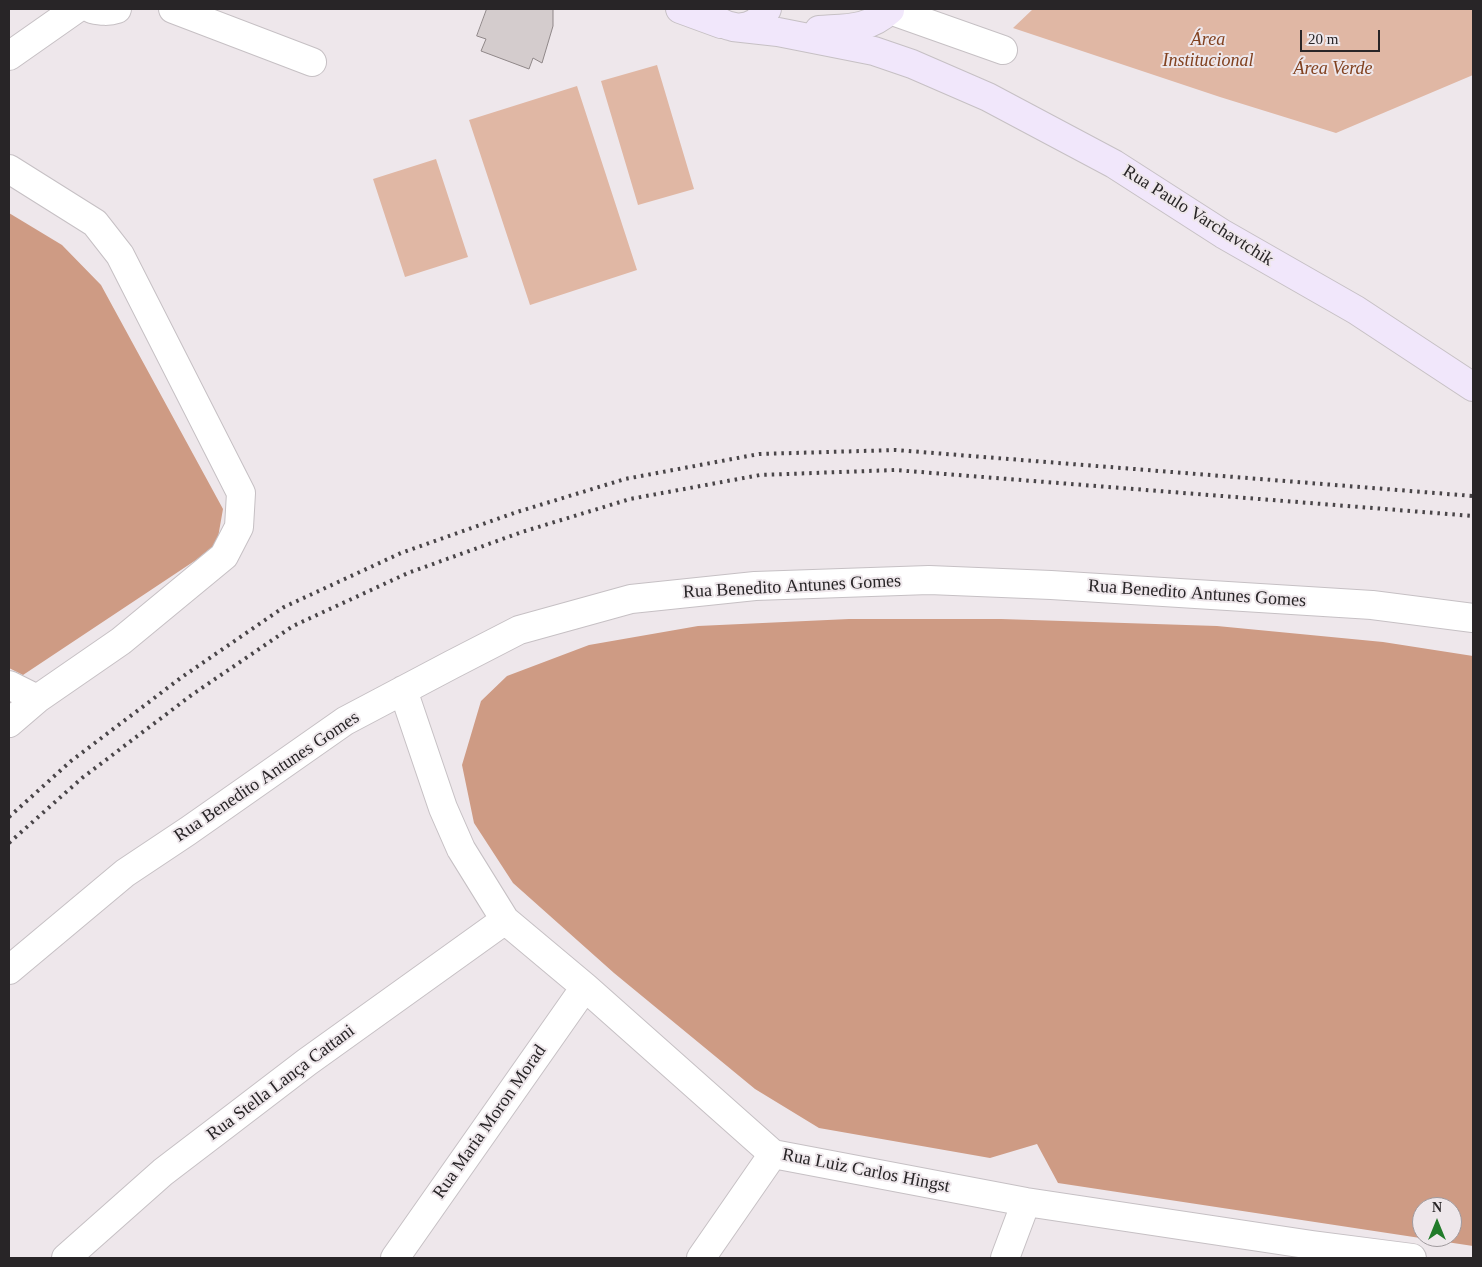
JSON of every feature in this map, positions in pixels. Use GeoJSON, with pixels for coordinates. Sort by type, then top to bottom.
{"type":"FeatureCollection","features":[{"type":"Feature","properties":{"kind":"street"},"geometry":{"type":"LineString","coordinates":[[9,56],[76,9]]}},
{"type":"Feature","properties":{"kind":"street"},"geometry":{"type":"LineString","coordinates":[[92,9],[101,11],[117,9]]}},
{"type":"Feature","properties":{"kind":"street"},"geometry":{"type":"LineString","coordinates":[[173,9],[312,62]]}},
{"type":"Feature","properties":{"kind":"street"},"geometry":{"type":"LineString","coordinates":[[680,9],[742,27],[760,19],[852,28],[880,19],[888,9],[1003,50]]}},
{"type":"Feature","properties":{"kind":"street","name":"Rua Paulo Varchavtchik"},"geometry":{"type":"LineString","coordinates":[[888,9],[895,46],[912,64]]}},
{"type":"Feature","properties":{"kind":"street","name":"Rua Paulo Varchavtchik"},"geometry":{"type":"LineString","coordinates":[[773,20],[874,50],[912,64],[988,97],[1114,164],[1223,234],[1356,310],[1473,387]]}},
{"type":"Feature","properties":{"kind":"street"},"geometry":{"type":"LineString","coordinates":[[9,169],[95,223],[120,255],[241,492],[239,527],[224,556],[121,641],[37,699],[9,723]]}},
{"type":"Feature","properties":{"kind":"street","name":"Rua Benedito Antunes Gomes"},"geometry":{"type":"LineString","coordinates":[[9,970],[125,873],[232,801],[345,721],[519,630],[631,599],[755,586],[929,580],[1372,605],[1473,618]]}},
{"type":"Feature","properties":{"kind":"street"},"geometry":{"type":"LineString","coordinates":[[9,685],[37,699]]}},
{"type":"Feature","properties":{"kind":"street","name":"Rua Luiz Carlos Hingst"},"geometry":{"type":"LineString","coordinates":[[403,690],[443,808],[461,850],[506,920],[585,987],[772,1154],[1026,1202],[1311,1252],[1412,1258]]}},
{"type":"Feature","properties":{"kind":"street","name":"Rua Stella Lança Cattani"},"geometry":{"type":"LineString","coordinates":[[66,1258],[170,1166],[307,1062],[506,920]]}},
{"type":"Feature","properties":{"kind":"street","name":"Rua Maria Moron Morad"},"geometry":{"type":"LineString","coordinates":[[395,1258],[585,987]]}},
{"type":"Feature","properties":{"kind":"street"},"geometry":{"type":"LineString","coordinates":[[701,1258],[772,1154]]}},
{"type":"Feature","properties":{"kind":"street"},"geometry":{"type":"LineString","coordinates":[[1004,1258],[1026,1202]]}},
{"type":"Feature","properties":{"kind":"green space"},"geometry":{"type":"Polygon","coordinates":[[[1033,9],[1473,9],[1473,75],[1336,133],[1220,97],[1013,28],[1033,9]]]}},
{"type":"Feature","properties":{"kind":"green space"},"geometry":{"type":"Polygon","coordinates":[[[657,65],[694,189],[638,205],[601,81],[657,65]]]}},
{"type":"Feature","properties":{"kind":"green space"},"geometry":{"type":"Polygon","coordinates":[[[577,86],[637,270],[530,305],[469,120],[577,86]]]}},
{"type":"Feature","properties":{"kind":"green space"},"geometry":{"type":"Polygon","coordinates":[[[436,159],[468,257],[405,277],[373,179],[436,159]]]}},
{"type":"Feature","properties":{"kind":"shaded area"},"geometry":{"type":"Polygon","coordinates":[[[9,213],[62,245],[101,285],[223,509],[217,543],[196,560],[23,675],[9,668],[9,213]]]}},
{"type":"Feature","properties":{"kind":"shaded area"},"geometry":{"type":"Polygon","coordinates":[[[849,619],[1001,619],[1217,626],[1383,642],[1473,656],[1473,1246],[1462,1244],[1462,1197],[1412,1197],[1412,1237],[1058,1183],[1037,1144],[990,1158],[819,1128],[755,1089],[614,973],[513,883],[474,823],[462,765],[481,701],[507,676],[589,645],[698,626],[849,619]]]}},
{"type":"Feature","properties":{"kind":"building"},"geometry":{"type":"Polygon","coordinates":[[[487,9],[553,9],[553,26],[542,63],[533,58],[529,69],[481,51],[486,39],[477,36],[487,9]]]}},
{"type":"Feature","properties":{"kind":"railway"},"geometry":{"type":"LineString","coordinates":[[9,817],[71,761],[182,677],[284,607],[401,553],[517,512],[625,479],[759,454],[896,450],[1473,496]]}},
{"type":"Feature","properties":{"kind":"railway"},"geometry":{"type":"LineString","coordinates":[[9,843],[82,778],[193,694],[293,626],[408,573],[522,532],[630,499],[760,475],[895,470],[1473,516]]}},
{"type":"Feature","properties":{"kind":"park label","name":"Área Institucional"},"geometry":{"type":"Point","coordinates":[1208,50]}},
{"type":"Feature","properties":{"kind":"park label","name":"Área Verde"},"geometry":{"type":"Point","coordinates":[1333,69]}}]}
